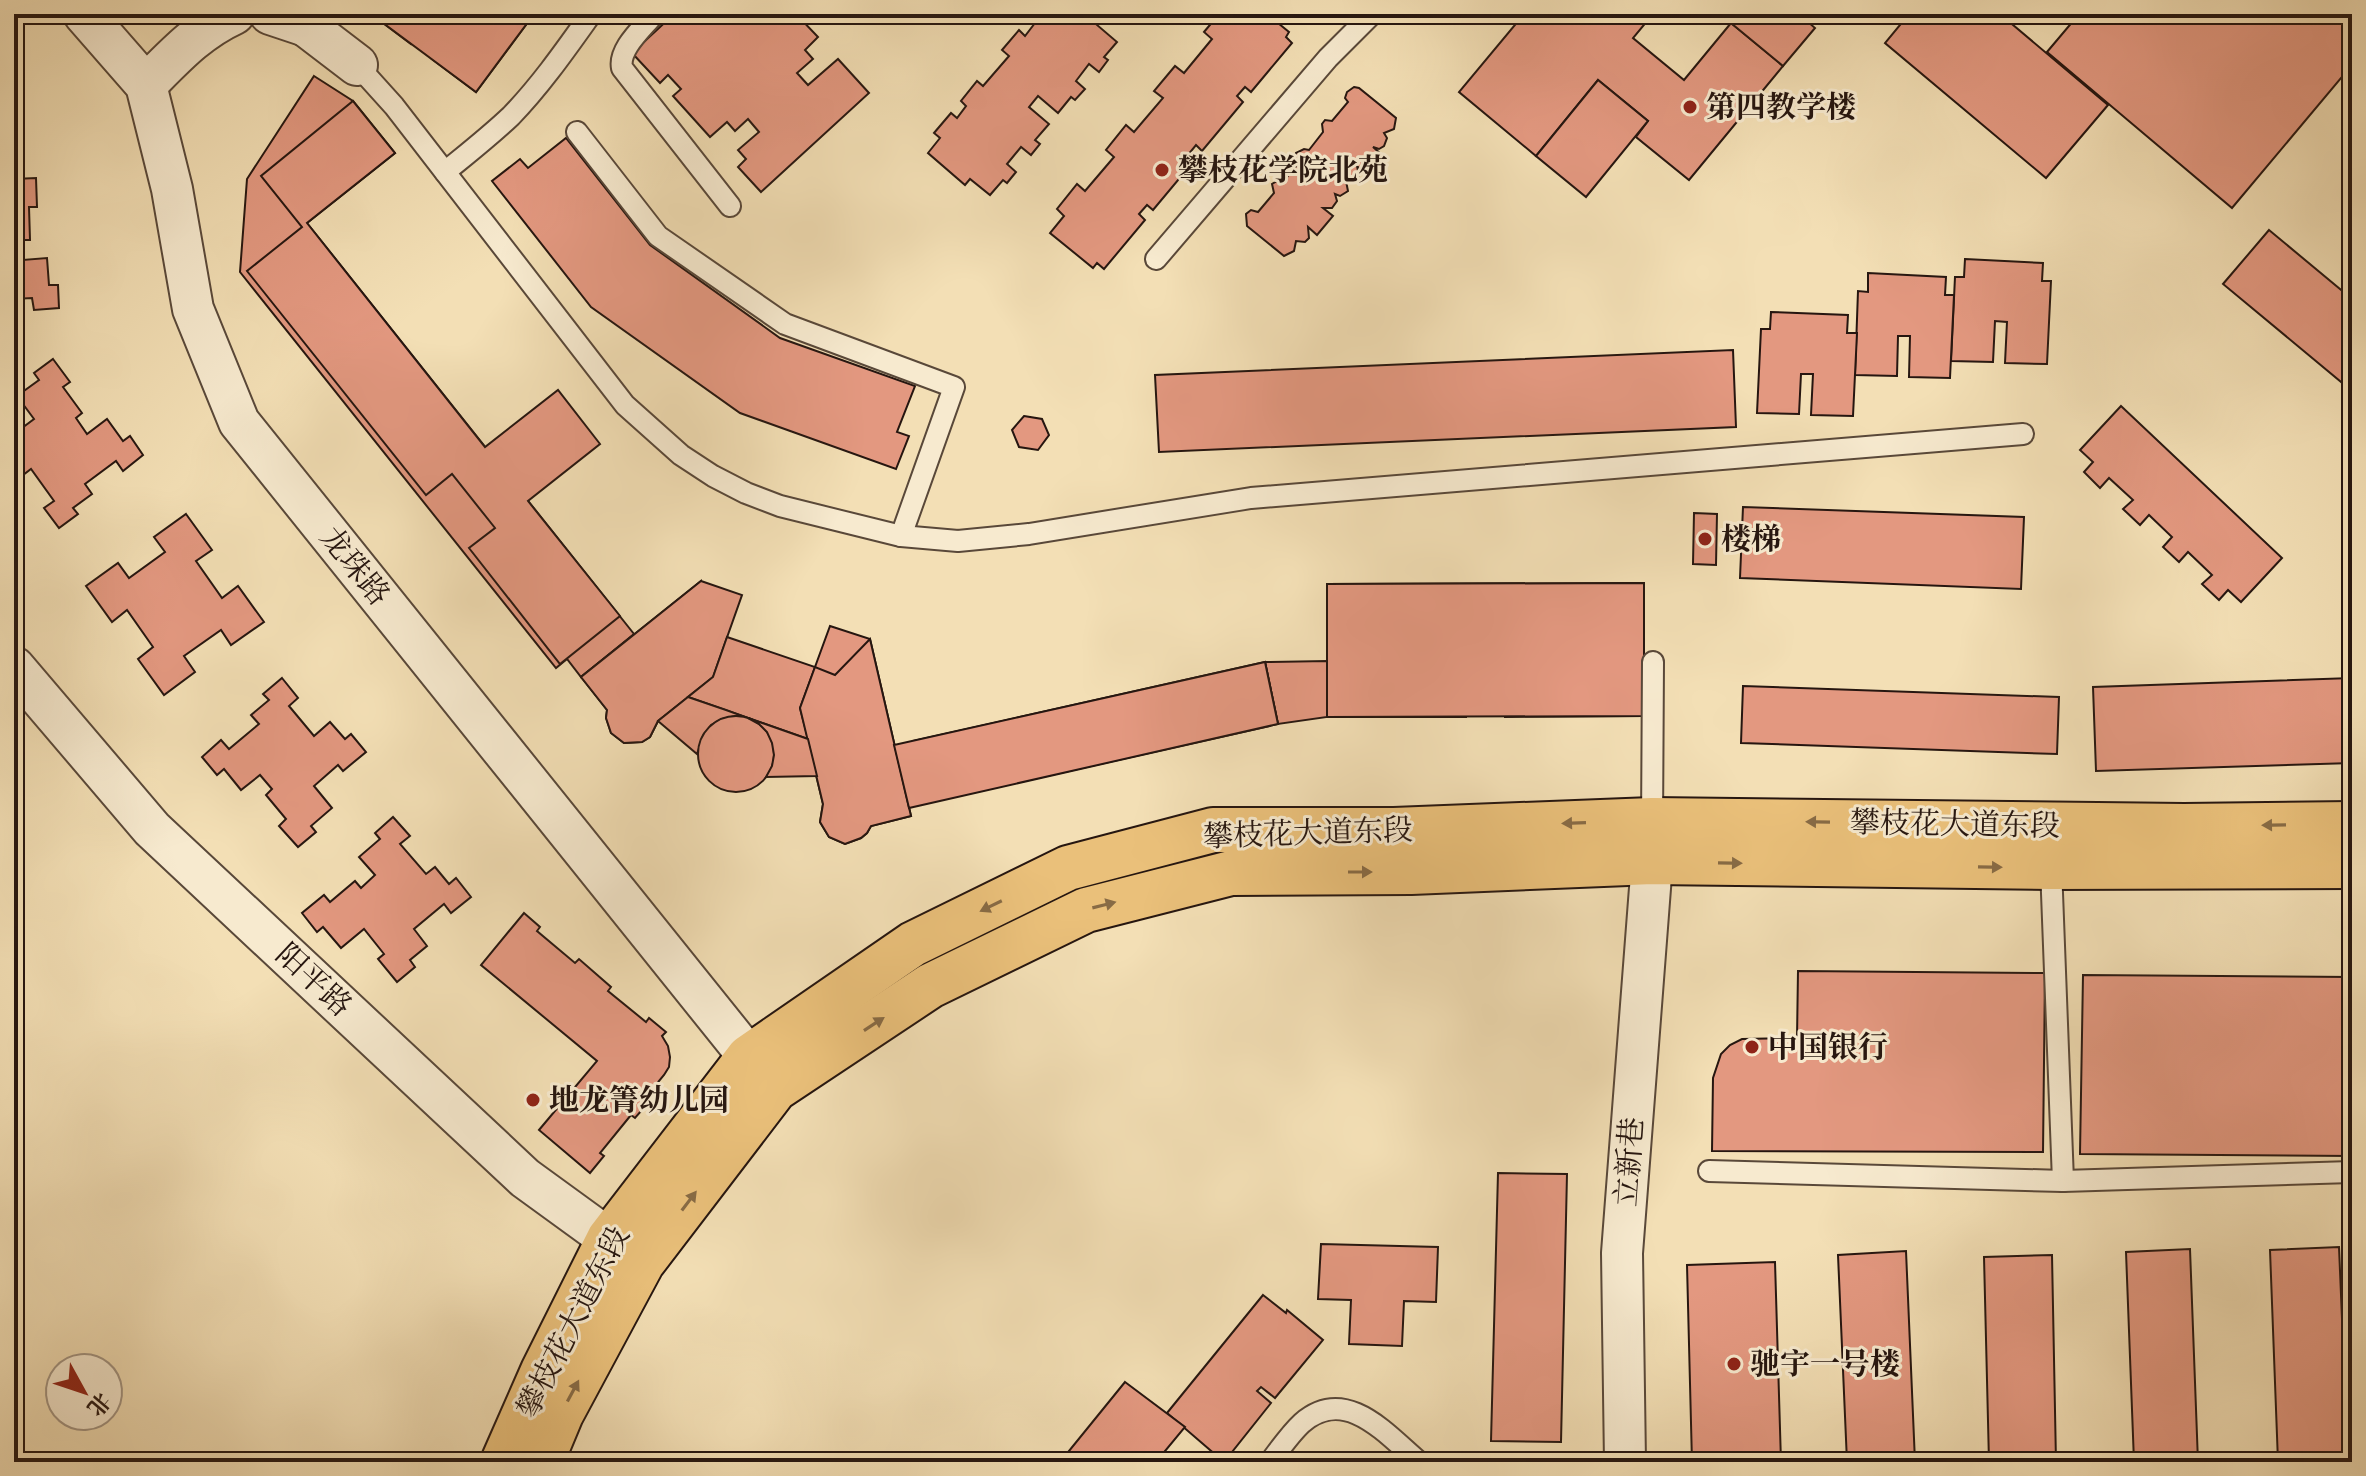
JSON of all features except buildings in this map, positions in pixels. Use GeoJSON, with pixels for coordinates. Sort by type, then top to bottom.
{"type":"FeatureCollection","features":[{"type":"Feature","properties":{"kind":"highway","name":"攀枝花大道东段"},"geometry":{"type":"LineString","coordinates":[[541,1462],[625,1251],[775,1089],[930,986],[1086,910],[1231,873],[1411,872],[1652,841],[2110,826],[2352,824]]}},
{"type":"Feature","properties":{"kind":"highway","name":"攀枝花大道东段"},"geometry":{"type":"LineString","coordinates":[[503,1462],[543,1371],[625,1251],[749,1057],[913,944],[1068,868],[1213,830],[1394,830],[1652,841],[2051,867],[2352,866]]}},
{"type":"Feature","properties":{"kind":"street","name":"龙珠路"},"geometry":{"type":"LineString","coordinates":[[84,14],[146,85],[172,189],[193,309],[239,422],[749,1057]]}},
{"type":"Feature","properties":{"kind":"street"},"geometry":{"type":"LineString","coordinates":[[146,85],[191,40],[212,24],[234,14]]}},
{"type":"Feature","properties":{"kind":"street"},"geometry":{"type":"LineString","coordinates":[[297,18],[357,65]]}},
{"type":"Feature","properties":{"kind":"street","name":"阳平路"},"geometry":{"type":"LineString","coordinates":[[14,667],[152,829],[525,1178],[625,1251]]}},
{"type":"Feature","properties":{"kind":"street","name":"立新巷"},"geometry":{"type":"LineString","coordinates":[[1625,1462],[1622,1253],[1652,841]]}},
{"type":"Feature","properties":{"kind":"lane"},"geometry":{"type":"LineString","coordinates":[[445,172],[480,144],[539,85],[591,14]]}},
{"type":"Feature","properties":{"kind":"lane"},"geometry":{"type":"LineString","coordinates":[[654,14],[624,52],[620,59],[622,68],[730,206]]}},
{"type":"Feature","properties":{"kind":"lane"},"geometry":{"type":"LineString","coordinates":[[1156,259],[1328,58],[1372,14]]}},
{"type":"Feature","properties":{"kind":"lane"},"geometry":{"type":"LineString","coordinates":[[357,65],[394,106],[625,405],[681,455],[713,476],[780,506],[901,536],[972,539],[1029,534],[1251,498],[2023,434]]}},
{"type":"Feature","properties":{"kind":"lane"},"geometry":{"type":"LineString","coordinates":[[577,132],[658,236],[785,324],[954,387],[901,536]]}},
{"type":"Feature","properties":{"kind":"lane"},"geometry":{"type":"LineString","coordinates":[[1652,841],[1653,662]]}},
{"type":"Feature","properties":{"kind":"lane"},"geometry":{"type":"LineString","coordinates":[[2051,867],[2063,1181]]}},
{"type":"Feature","properties":{"kind":"lane"},"geometry":{"type":"LineString","coordinates":[[1709,1171],[2063,1181],[2352,1172]]}},
{"type":"Feature","properties":{"kind":"lane"},"geometry":{"type":"LineString","coordinates":[[1270,1462],[1301,1424],[1316,1413],[1333,1407],[1367,1418],[1419,1462]]}},
{"type":"Feature","properties":{"kind":"place","name":"第四教学楼"},"geometry":{"type":"Point","coordinates":[1690,107]}},
{"type":"Feature","properties":{"kind":"place","name":"攀枝花学院北苑"},"geometry":{"type":"Point","coordinates":[1162,170]}},
{"type":"Feature","properties":{"kind":"place","name":"楼梯"},"geometry":{"type":"Point","coordinates":[1705,539]}},
{"type":"Feature","properties":{"kind":"place","name":"中国银行"},"geometry":{"type":"Point","coordinates":[1752,1047]}},
{"type":"Feature","properties":{"kind":"place","name":"地龙箐幼儿园"},"geometry":{"type":"Point","coordinates":[533,1100]}},
{"type":"Feature","properties":{"kind":"place","name":"驰宇一号楼"},"geometry":{"type":"Point","coordinates":[1734,1364]}}]}
